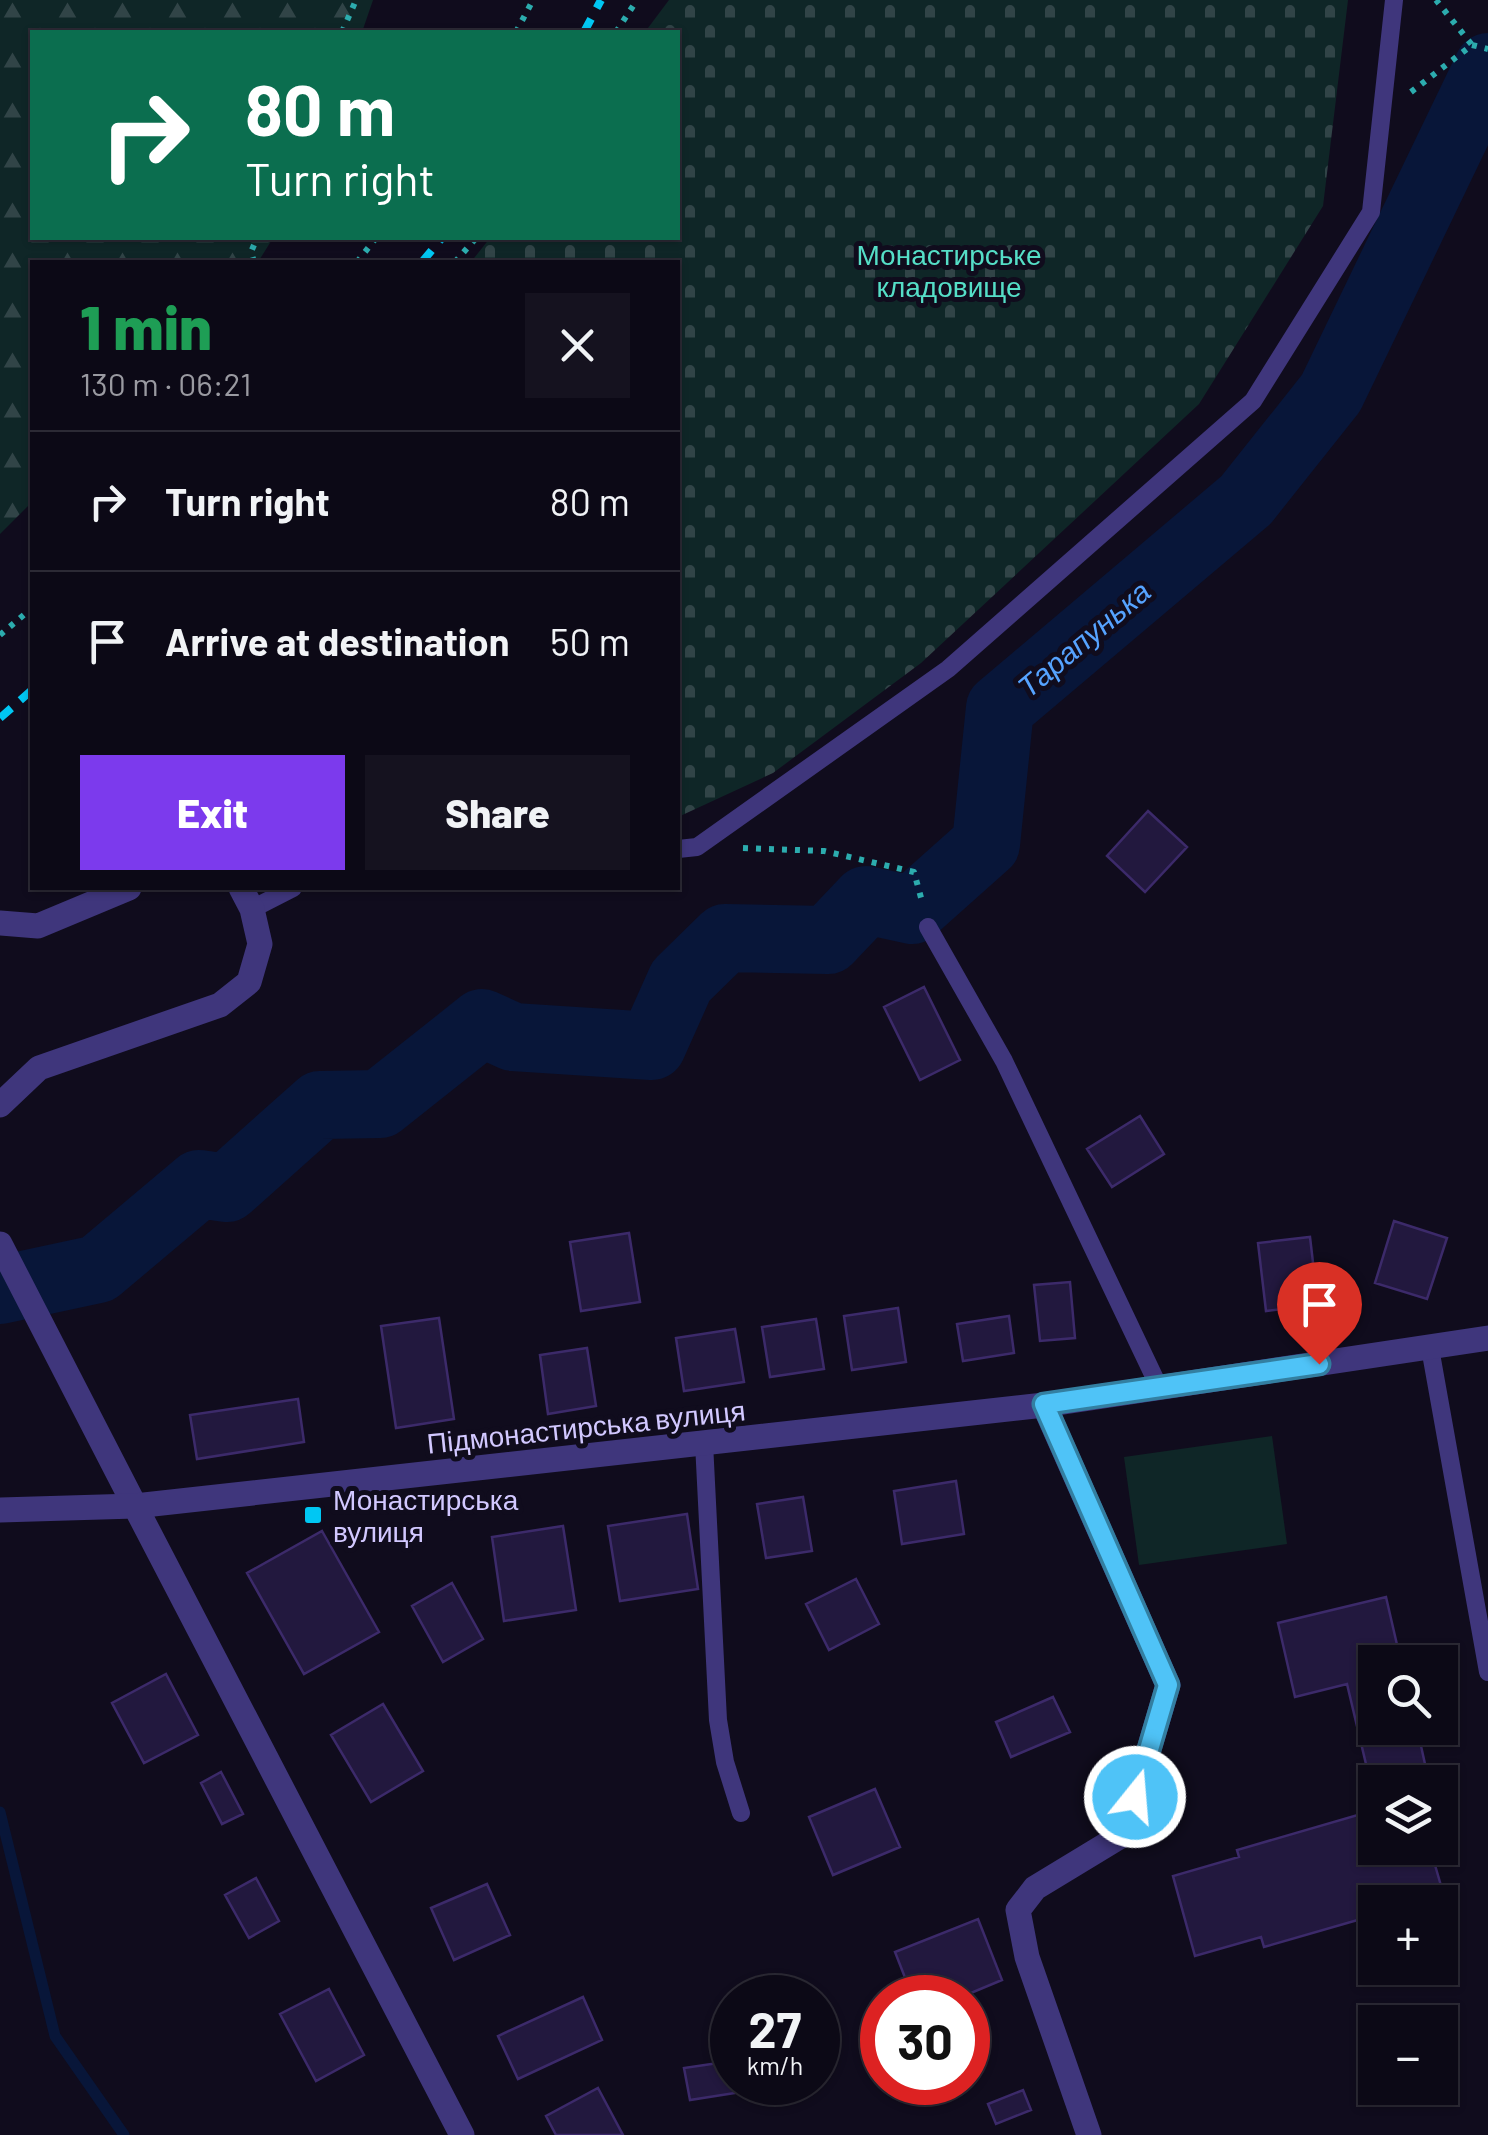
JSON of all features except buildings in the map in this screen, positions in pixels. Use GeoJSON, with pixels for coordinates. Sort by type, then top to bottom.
{"type":"FeatureCollection","features":[{"type":"Feature","properties":{"kind":"street"},"geometry":{"type":"LineString","coordinates":[[0,923],[38,926],[124,890]]}},
{"type":"Feature","properties":{"kind":"street"},"geometry":{"type":"LineString","coordinates":[[0,1104],[39,1068],[220,1005],[249,982],[260,944],[247,898]]}},
{"type":"Feature","properties":{"kind":"street"},"geometry":{"type":"LineString","coordinates":[[0,1244],[462,2135]]}},
{"type":"Feature","properties":{"kind":"street","name":"Підмонастирська вулиця"},"geometry":{"type":"LineString","coordinates":[[0,1510],[135,1506],[1044,1404],[1488,1338]]}},
{"type":"Feature","properties":{"kind":"street"},"geometry":{"type":"LineString","coordinates":[[1044,1404],[1168,1685],[1124,1834],[1035,1888],[1018,1910],[1027,1957],[1089,2135]]}},
{"type":"Feature","properties":{"kind":"lane"},"geometry":{"type":"LineString","coordinates":[[680,849],[697,847],[948,669],[1254,401],[1371,212],[1394,0]]}},
{"type":"Feature","properties":{"kind":"lane"},"geometry":{"type":"LineString","coordinates":[[247,898],[284,890]]}},
{"type":"Feature","properties":{"kind":"lane"},"geometry":{"type":"LineString","coordinates":[[928,927],[1004,1061],[1159,1387]]}},
{"type":"Feature","properties":{"kind":"lane"},"geometry":{"type":"LineString","coordinates":[[1430,1348],[1488,1672]]}},
{"type":"Feature","properties":{"kind":"lane"},"geometry":{"type":"LineString","coordinates":[[704,1443],[718,1720],[725,1762],[741,1813]]}},
{"type":"Feature","properties":{"kind":"path"},"geometry":{"type":"LineString","coordinates":[[343,30],[356,0]]}},
{"type":"Feature","properties":{"kind":"path"},"geometry":{"type":"LineString","coordinates":[[517,30],[533,0]]}},
{"type":"Feature","properties":{"kind":"path"},"geometry":{"type":"LineString","coordinates":[[617,30],[637,0]]}},
{"type":"Feature","properties":{"kind":"path"},"geometry":{"type":"LineString","coordinates":[[1436,0],[1472,46],[1488,49]]}},
{"type":"Feature","properties":{"kind":"path"},"geometry":{"type":"LineString","coordinates":[[1382,113],[1472,46]]}},
{"type":"Feature","properties":{"kind":"path"},"geometry":{"type":"LineString","coordinates":[[359,260],[374,240]]}},
{"type":"Feature","properties":{"kind":"path"},"geometry":{"type":"LineString","coordinates":[[457,260],[474,240]]}},
{"type":"Feature","properties":{"kind":"path"},"geometry":{"type":"LineString","coordinates":[[0,635],[30,610]]}},
{"type":"Feature","properties":{"kind":"path"},"geometry":{"type":"LineString","coordinates":[[697,847],[824,851],[914,872]]}},
{"type":"Feature","properties":{"kind":"green space"},"geometry":{"type":"Polygon","coordinates":[[[0,0],[373,0],[363,30],[30,30],[30,240],[272,240],[259,260],[30,260],[30,504],[0,534],[0,0]]]}},
{"type":"Feature","properties":{"kind":"green space","name":"Монастирське кладовище"},"geometry":{"type":"Polygon","coordinates":[[[669,0],[1348,0],[1323,206],[1199,404],[921,663],[773,773],[680,816],[680,260],[473,260],[488,240],[680,240],[680,30],[646,30],[669,0]]]}},
{"type":"Feature","properties":{"kind":"green space"},"geometry":{"type":"Polygon","coordinates":[[[1272,1436],[1287,1544],[1139,1565],[1124,1457],[1272,1436]]]}},
{"type":"Feature","properties":{"kind":"waterway","name":"Тарапунька"},"geometry":{"type":"LineString","coordinates":[[0,1290],[98,1269],[199,1184],[227,1188],[320,1105],[380,1104],[482,1023],[513,1037],[652,1046],[681,981],[725,938],[828,940],[866,900],[912,910],[986,844],[1000,708],[1246,500],[1331,393],[1488,67]]}},
{"type":"Feature","properties":{"kind":"waterway","name":"Тарапунька"},"geometry":{"type":"LineString","coordinates":[[0,1812],[55,2036],[124,2135]]}},
{"type":"Feature","properties":{"kind":"railway"},"geometry":{"type":"LineString","coordinates":[[585,30],[601,0]]}},
{"type":"Feature","properties":{"kind":"railway"},"geometry":{"type":"LineString","coordinates":[[424,260],[440,240]]}},
{"type":"Feature","properties":{"kind":"railway"},"geometry":{"type":"LineString","coordinates":[[0,718],[30,692]]}},
{"type":"Feature","properties":{"kind":"place","name":"Монастирська вулиця"},"geometry":{"type":"Point","coordinates":[313,1515]}},
{"type":"Feature","properties":{"kind":"route"},"geometry":{"type":"LineString","coordinates":[[1135,1797],[1168,1685],[1044,1404],[1319,1364]]}}]}
